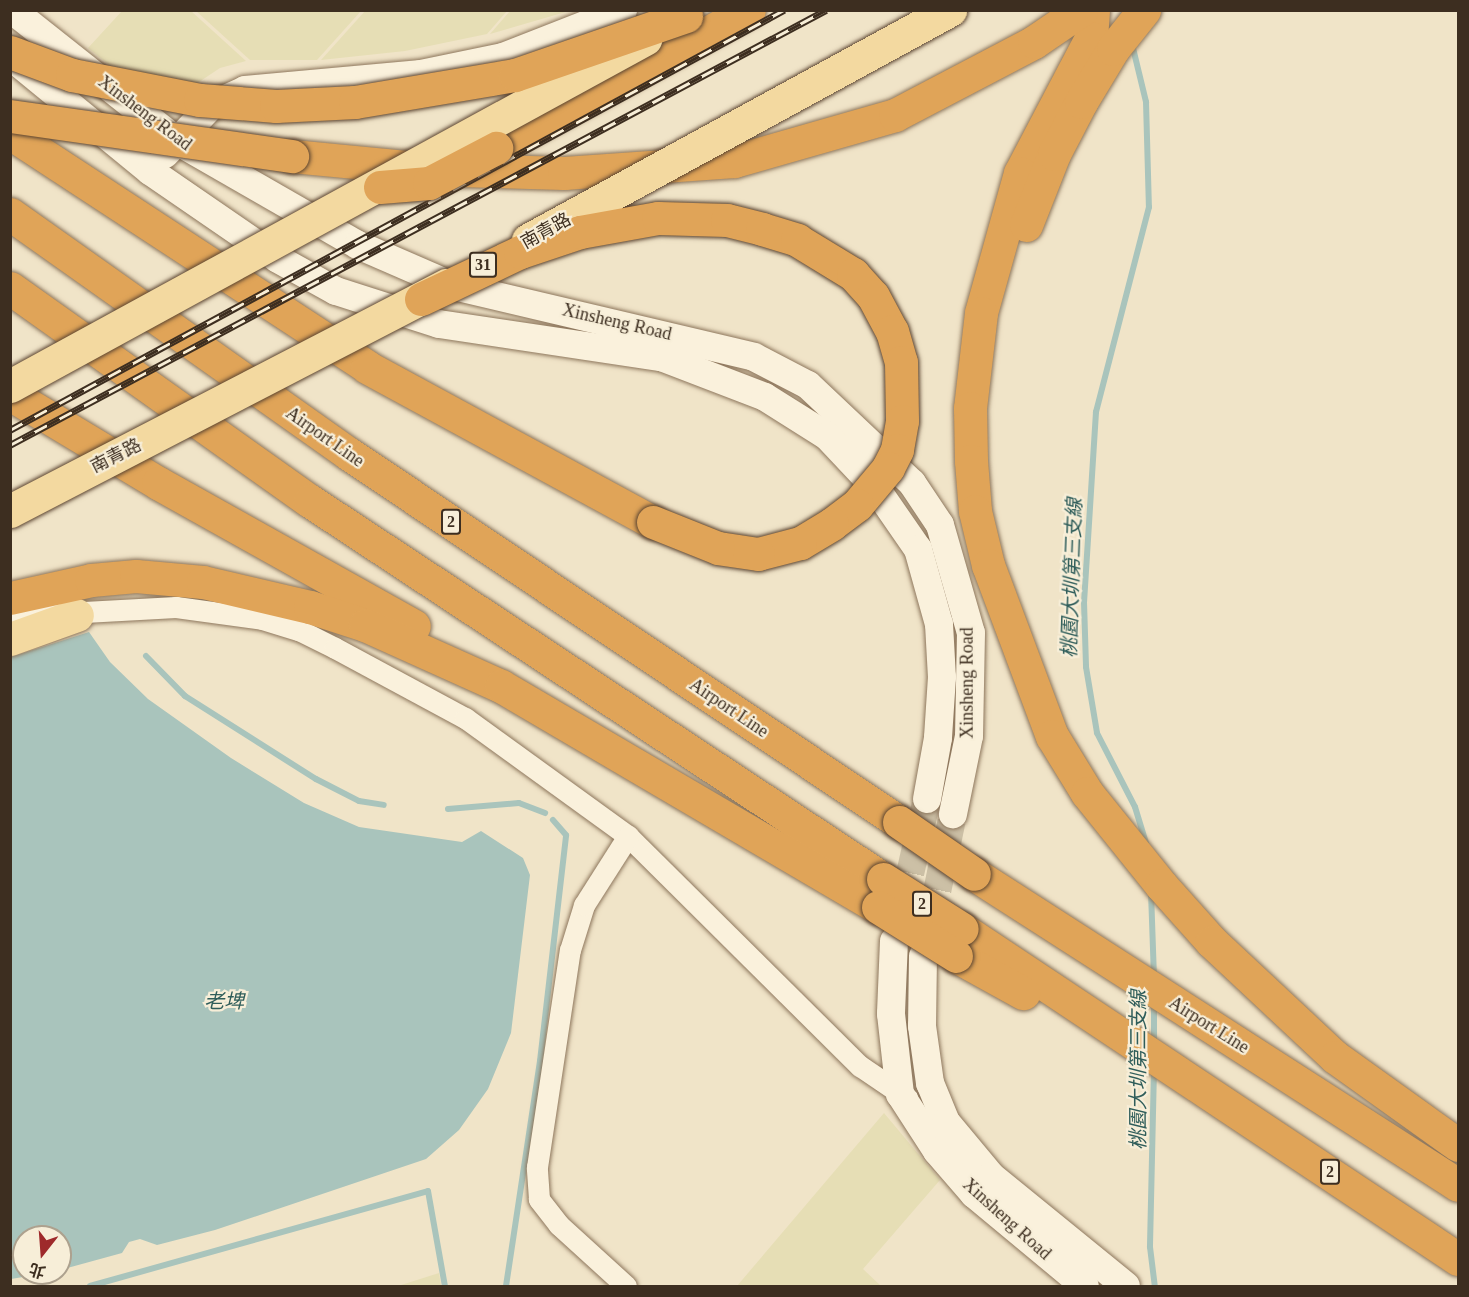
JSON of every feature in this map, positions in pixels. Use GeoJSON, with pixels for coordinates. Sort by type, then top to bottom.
{"type":"FeatureCollection","features":[{"type":"Feature","properties":{"kind":"highway"},"geometry":{"type":"LineString","coordinates":[[380,187],[429,183],[749,10]]}},
{"type":"Feature","properties":{"kind":"highway"},"geometry":{"type":"LineString","coordinates":[[988,565],[993,379],[1011,272],[1032,206],[1054,154],[1113,49],[1144,10]]}},
{"type":"Feature","properties":{"kind":"highway"},"geometry":{"type":"LineString","coordinates":[[10,54],[72,75],[200,100],[276,106],[355,102],[515,75],[693,13]]}},
{"type":"Feature","properties":{"kind":"highway"},"geometry":{"type":"LineString","coordinates":[[1089,20],[1020,173],[981,313],[970,408],[971,461],[975,512],[988,565],[1052,736],[1088,794],[1212,942],[1335,1057],[1458,1145]]}},
{"type":"Feature","properties":{"kind":"highway"},"geometry":{"type":"LineString","coordinates":[[10,116],[292,156],[426,169],[564,172],[734,161],[895,115],[1034,42],[1089,20]]}},
{"type":"Feature","properties":{"kind":"highway"},"geometry":{"type":"LineString","coordinates":[[10,133],[367,367],[653,522],[718,548],[758,554],[800,543],[832,524],[857,505],[888,468],[897,450],[902,421],[901,362],[892,331],[873,296],[853,274],[797,240],[727,220],[658,218],[580,232],[530,249],[421,299]]}},
{"type":"Feature","properties":{"kind":"highway","name":"Airport Line"},"geometry":{"type":"LineString","coordinates":[[10,214],[349,454],[975,874],[1458,1185]]}},
{"type":"Feature","properties":{"kind":"highway","name":"2"},"geometry":{"type":"LineString","coordinates":[[10,288],[310,501],[880,893],[1111,1034],[1370,1199],[1458,1259]]}},
{"type":"Feature","properties":{"kind":"highway"},"geometry":{"type":"LineString","coordinates":[[10,394],[158,483],[411,624],[501,686]]}},
{"type":"Feature","properties":{"kind":"highway"},"geometry":{"type":"LineString","coordinates":[[10,598],[125,577],[202,582],[310,607],[365,625],[438,654],[501,686],[880,893]]}},
{"type":"Feature","properties":{"kind":"main road","name":"Xinsheng Road"},"geometry":{"type":"LineString","coordinates":[[12,10],[177,141],[358,245],[450,285],[754,357],[808,385],[912,483],[940,525],[971,633],[969,736],[953,814]]}},
{"type":"Feature","properties":{"kind":"main road"},"geometry":{"type":"LineString","coordinates":[[150,171],[212,105],[245,90],[421,74],[491,59],[623,10]]}},
{"type":"Feature","properties":{"kind":"main road","name":"南青路"},"geometry":{"type":"LineString","coordinates":[[10,511],[421,299],[950,10]]}},
{"type":"Feature","properties":{"kind":"main road"},"geometry":{"type":"LineString","coordinates":[[10,386],[380,187],[693,13]]}},
{"type":"Feature","properties":{"kind":"main road","name":"Xinsheng Road"},"geometry":{"type":"LineString","coordinates":[[10,54],[150,171],[278,259],[336,291],[439,324],[661,357],[765,397],[827,436],[875,487],[918,549],[939,624],[942,677],[939,738],[927,799]]}},
{"type":"Feature","properties":{"kind":"main road"},"geometry":{"type":"LineString","coordinates":[[10,639],[77,615]]}},
{"type":"Feature","properties":{"kind":"main road","name":"Xinsheng Road"},"geometry":{"type":"LineString","coordinates":[[894,940],[891,1014],[900,1094],[937,1151],[974,1194],[1085,1287]]}},
{"type":"Feature","properties":{"kind":"main road","name":"Xinsheng Road"},"geometry":{"type":"LineString","coordinates":[[923,956],[922,1026],[930,1083],[946,1122],[991,1176],[1118,1280]]}},
{"type":"Feature","properties":{"kind":"street"},"geometry":{"type":"LineString","coordinates":[[10,620],[29,615],[77,615],[176,607],[262,619],[299,630],[465,718],[628,836],[860,1066],[946,1122]]}},
{"type":"Feature","properties":{"kind":"street"},"geometry":{"type":"LineString","coordinates":[[626,1287],[559,1225],[539,1199],[537,1167],[570,950],[584,905],[628,836]]}},
{"type":"Feature","properties":{"kind":"shaded area"},"geometry":{"type":"Polygon","coordinates":[[[510,10],[569,11],[490,34],[510,10]]]}},
{"type":"Feature","properties":{"kind":"shaded area"},"geometry":{"type":"Polygon","coordinates":[[[122,11],[191,11],[246,61],[220,68],[196,84],[113,68],[88,48],[122,11]]]}},
{"type":"Feature","properties":{"kind":"shaded area"},"geometry":{"type":"Polygon","coordinates":[[[196,11],[361,11],[317,60],[250,60],[196,11]]]}},
{"type":"Feature","properties":{"kind":"shaded area"},"geometry":{"type":"Polygon","coordinates":[[[365,11],[507,11],[487,34],[405,51],[321,60],[365,11]]]}},
{"type":"Feature","properties":{"kind":"shaded area"},"geometry":{"type":"Polygon","coordinates":[[[884,1113],[940,1180],[863,1269],[881,1286],[737,1286],[884,1113]]]}},
{"type":"Feature","properties":{"kind":"shaded area"},"geometry":{"type":"Polygon","coordinates":[[[439,1273],[441,1286],[398,1286],[439,1273]]]}},
{"type":"Feature","properties":{"kind":"water","name":"老埤"},"geometry":{"type":"Polygon","coordinates":[[[89,632],[110,662],[148,699],[231,758],[304,803],[359,827],[462,842],[481,831],[523,858],[530,875],[511,1033],[488,1089],[459,1130],[426,1159],[215,1230],[157,1245],[140,1239],[129,1242],[122,1253],[72,1267],[72,1225],[12,1225],[11,1279],[11,657],[89,632]]]}},
{"type":"Feature","properties":{"kind":"waterway","name":"桃園大圳第三支線"},"geometry":{"type":"LineString","coordinates":[[1132,44],[1146,102],[1149,207],[1096,412],[1084,602],[1086,667],[1097,733],[1135,807],[1146,843]]}},
{"type":"Feature","properties":{"kind":"waterway"},"geometry":{"type":"LineString","coordinates":[[146,656],[185,696],[316,779],[359,801],[384,805]]}},
{"type":"Feature","properties":{"kind":"waterway"},"geometry":{"type":"LineString","coordinates":[[448,809],[519,803],[545,813]]}},
{"type":"Feature","properties":{"kind":"waterway"},"geometry":{"type":"LineString","coordinates":[[506,1286],[540,1061],[566,835],[553,820]]}},
{"type":"Feature","properties":{"kind":"waterway","name":"桃園大圳第三支線"},"geometry":{"type":"LineString","coordinates":[[1151,892],[1154,978]]}},
{"type":"Feature","properties":{"kind":"waterway","name":"桃園大圳第三支線"},"geometry":{"type":"LineString","coordinates":[[1154,1003],[1154,1044]]}},
{"type":"Feature","properties":{"kind":"waterway","name":"桃園大圳第三支線"},"geometry":{"type":"LineString","coordinates":[[1154,1069],[1150,1247],[1155,1286]]}},
{"type":"Feature","properties":{"kind":"waterway"},"geometry":{"type":"LineString","coordinates":[[90,1286],[428,1191],[445,1286]]}},
{"type":"Feature","properties":{"kind":"tunnel"},"geometry":{"type":"LineString","coordinates":[[901,914],[927,799]]}},
{"type":"Feature","properties":{"kind":"tunnel"},"geometry":{"type":"LineString","coordinates":[[929,931],[953,814]]}},
{"type":"Feature","properties":{"kind":"railway"},"geometry":{"type":"LineString","coordinates":[[10,430],[784,10]]}},
{"type":"Feature","properties":{"kind":"railway"},"geometry":{"type":"LineString","coordinates":[[10,445],[826,10]]}}]}
